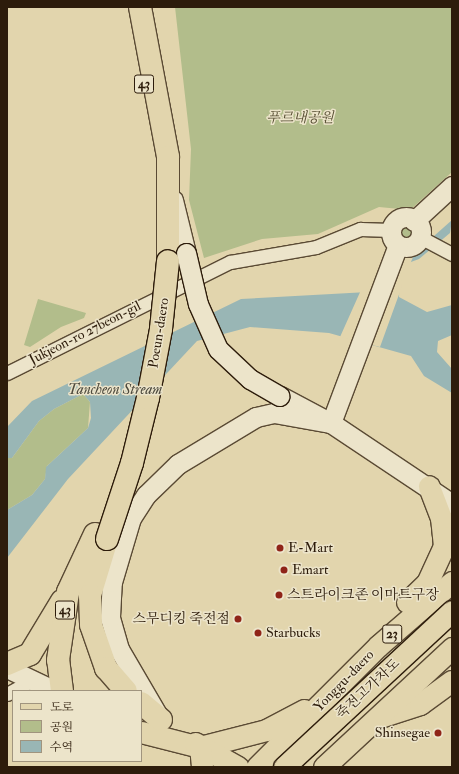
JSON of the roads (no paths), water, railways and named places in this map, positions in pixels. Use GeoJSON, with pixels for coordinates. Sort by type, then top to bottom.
{"type":"FeatureCollection","features":[{"type":"Feature","properties":{"kind":"highway","name":"Poeun-daero"},"geometry":{"type":"LineString","coordinates":[[128,7],[158,162],[170,258]]}},
{"type":"Feature","properties":{"kind":"highway","name":"Poeun-daero"},"geometry":{"type":"LineString","coordinates":[[125,690],[106,668],[91,625],[90,595],[101,536],[137,395],[150,326],[170,258],[169,188],[162,116],[140,7]]}},
{"type":"Feature","properties":{"kind":"highway","name":"Poeun-daero"},"geometry":{"type":"LineString","coordinates":[[62,690],[58,660],[68,592],[101,536]]}},
{"type":"Feature","properties":{"kind":"highway"},"geometry":{"type":"LineString","coordinates":[[7,664],[30,654],[68,592]]}},
{"type":"Feature","properties":{"kind":"highway"},"geometry":{"type":"LineString","coordinates":[[142,704],[151,718]]}},
{"type":"Feature","properties":{"kind":"main road"},"geometry":{"type":"LineString","coordinates":[[201,757],[251,735],[290,721],[339,685],[354,652],[427,583],[439,562],[444,532],[429,486]]}},
{"type":"Feature","properties":{"kind":"main road","name":"Yonggu-daero"},"geometry":{"type":"LineString","coordinates":[[257,767],[308,718],[339,685],[452,582]]}},
{"type":"Feature","properties":{"kind":"main road","name":"죽전고가차도"},"geometry":{"type":"LineString","coordinates":[[284,767],[452,611]]}},
{"type":"Feature","properties":{"kind":"main road","name":"죽전고가차도"},"geometry":{"type":"LineString","coordinates":[[305,767],[452,630]]}},
{"type":"Feature","properties":{"kind":"main road"},"geometry":{"type":"LineString","coordinates":[[324,767],[452,648]]}},
{"type":"Feature","properties":{"kind":"main road"},"geometry":{"type":"LineString","coordinates":[[377,718],[420,704],[452,681]]}},
{"type":"Feature","properties":{"kind":"main road"},"geometry":{"type":"LineString","coordinates":[[151,718],[201,757]]}},
{"type":"Feature","properties":{"kind":"main road"},"geometry":{"type":"LineString","coordinates":[[308,718],[312,734],[319,742],[327,746],[353,740]]}},
{"type":"Feature","properties":{"kind":"main road"},"geometry":{"type":"LineString","coordinates":[[142,732],[201,757],[238,767]]}},
{"type":"Feature","properties":{"kind":"main road"},"geometry":{"type":"LineString","coordinates":[[345,767],[353,740]]}},
{"type":"Feature","properties":{"kind":"street"},"geometry":{"type":"LineString","coordinates":[[394,244],[412,246],[452,186]]}},
{"type":"Feature","properties":{"kind":"street"},"geometry":{"type":"LineString","coordinates":[[331,424],[340,405],[394,244],[400,218],[409,217],[422,233],[452,254]]}},
{"type":"Feature","properties":{"kind":"street","name":"Jukjeon-ro 27beon-gil"},"geometry":{"type":"LineString","coordinates":[[7,373],[230,262],[316,247],[360,229],[394,244]]}},
{"type":"Feature","properties":{"kind":"street"},"geometry":{"type":"LineString","coordinates":[[170,258],[198,304],[218,349],[250,379],[331,424],[429,486],[452,504]]}},
{"type":"Feature","properties":{"kind":"street"},"geometry":{"type":"LineString","coordinates":[[138,690],[119,649],[110,617],[112,582],[131,518],[146,496],[178,464],[256,417],[274,413],[331,424]]}},
{"type":"Feature","properties":{"kind":"street"},"geometry":{"type":"LineString","coordinates":[[7,668],[52,690]]}},
{"type":"Feature","properties":{"kind":"street"},"geometry":{"type":"LineString","coordinates":[[14,690],[32,680]]}},
{"type":"Feature","properties":{"kind":"street"},"geometry":{"type":"LineString","coordinates":[[142,699],[151,718]]}},
{"type":"Feature","properties":{"kind":"water","name":"Tancheon Stream"},"geometry":{"type":"Polygon","coordinates":[[[452,220],[450,233],[419,259],[400,266],[399,297],[427,312],[452,305],[452,335],[438,341],[437,352],[452,369],[452,393],[424,376],[411,356],[329,333],[250,327],[197,341],[68,479],[7,558],[7,510],[32,495],[45,479],[46,467],[88,428],[91,418],[90,402],[83,394],[54,409],[39,421],[12,458],[7,458],[7,427],[32,401],[241,299],[368,292],[386,256],[416,252],[452,220]]]}},
{"type":"Feature","properties":{"kind":"place","name":"E-Mart"},"geometry":{"type":"Point","coordinates":[280,548]}},
{"type":"Feature","properties":{"kind":"place","name":"Emart"},"geometry":{"type":"Point","coordinates":[284,570]}},
{"type":"Feature","properties":{"kind":"place","name":"스트라이크존 이마트구장"},"geometry":{"type":"Point","coordinates":[279,595]}},
{"type":"Feature","properties":{"kind":"place","name":"스무디킹 죽전점"},"geometry":{"type":"Point","coordinates":[238,619]}},
{"type":"Feature","properties":{"kind":"place","name":"Starbucks"},"geometry":{"type":"Point","coordinates":[258,633]}},
{"type":"Feature","properties":{"kind":"place","name":"Shinsegae"},"geometry":{"type":"Point","coordinates":[438,733]}},
{"type":"Feature","properties":{"kind":"park label","name":"푸르내공원"},"geometry":{"type":"Point","coordinates":[300,118]}}]}
